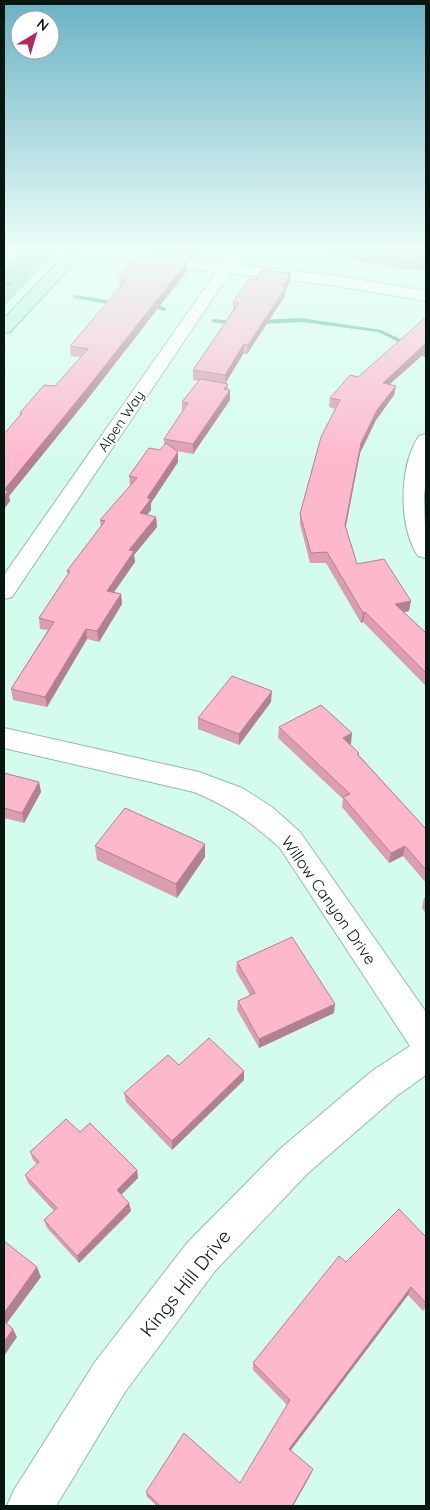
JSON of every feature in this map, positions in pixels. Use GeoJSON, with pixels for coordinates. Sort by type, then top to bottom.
{"type":"FeatureCollection","features":[{"type":"Feature","properties":{"kind":"street","name":"Alpen Way"},"geometry":{"type":"LineString","coordinates":[[4,592],[191,319]]}},
{"type":"Feature","properties":{"kind":"street"},"geometry":{"type":"LineString","coordinates":[[426,440],[418,465],[412,499],[421,541],[426,551]]}},
{"type":"Feature","properties":{"kind":"street","name":"Willow Canyon Drive"},"geometry":{"type":"LineString","coordinates":[[4,738],[200,782],[232,796],[262,815],[290,840],[426,1040]]}},
{"type":"Feature","properties":{"kind":"street","name":"Kings Hill Drive"},"geometry":{"type":"LineString","coordinates":[[30,1506],[110,1378],[201,1257],[294,1160],[385,1083],[426,1056]]}},
{"type":"Feature","properties":{"kind":"building"},"geometry":{"type":"Polygon","coordinates":[[[93,319],[142,319],[4,490],[4,434],[44,385],[55,386],[88,349],[70,346],[93,319]]]}},
{"type":"Feature","properties":{"kind":"building"},"geometry":{"type":"Polygon","coordinates":[[[228,319],[265,319],[248,345],[244,344],[225,375],[193,370],[228,319]]]}},
{"type":"Feature","properties":{"kind":"building"},"geometry":{"type":"Polygon","coordinates":[[[423,319],[426,319],[426,343],[383,383],[396,386],[377,410],[361,443],[345,525],[357,564],[384,559],[411,601],[395,604],[426,633],[426,673],[365,612],[363,613],[327,552],[311,553],[300,514],[321,437],[340,400],[330,398],[350,375],[358,377],[423,319]]]}},
{"type":"Feature","properties":{"kind":"building"},"geometry":{"type":"Polygon","coordinates":[[[200,379],[228,384],[224,389],[230,390],[193,444],[164,439],[188,403],[182,402],[200,379]]]}},
{"type":"Feature","properties":{"kind":"building"},"geometry":{"type":"Polygon","coordinates":[[[166,443],[178,452],[147,498],[151,499],[140,513],[156,517],[129,550],[134,551],[107,591],[121,594],[97,631],[86,629],[45,697],[11,689],[54,622],[39,618],[70,571],[67,571],[105,521],[100,520],[137,478],[129,476],[149,448],[160,450],[166,443]]]}},
{"type":"Feature","properties":{"kind":"building"},"geometry":{"type":"Polygon","coordinates":[[[232,676],[272,691],[239,734],[198,718],[232,676]]]}},
{"type":"Feature","properties":{"kind":"building"},"geometry":{"type":"Polygon","coordinates":[[[321,705],[352,733],[343,738],[359,753],[357,754],[426,829],[426,870],[405,846],[391,853],[343,797],[350,794],[279,727],[321,705]]]}},
{"type":"Feature","properties":{"kind":"building"},"geometry":{"type":"Polygon","coordinates":[[[4,773],[39,782],[22,813],[4,808],[4,773]]]}},
{"type":"Feature","properties":{"kind":"building"},"geometry":{"type":"Polygon","coordinates":[[[125,808],[205,844],[176,884],[95,846],[125,808]]]}},
{"type":"Feature","properties":{"kind":"building"},"geometry":{"type":"Polygon","coordinates":[[[292,937],[335,1004],[259,1039],[238,1001],[255,993],[237,962],[292,937]]]}},
{"type":"Feature","properties":{"kind":"building"},"geometry":{"type":"Polygon","coordinates":[[[209,1038],[244,1071],[172,1141],[124,1093],[168,1055],[179,1065],[209,1038]]]}},
{"type":"Feature","properties":{"kind":"building"},"geometry":{"type":"Polygon","coordinates":[[[66,1119],[80,1132],[90,1123],[137,1170],[117,1190],[129,1203],[77,1256],[44,1220],[57,1208],[25,1175],[39,1162],[30,1152],[66,1119]]]}},
{"type":"Feature","properties":{"kind":"building"},"geometry":{"type":"Polygon","coordinates":[[[399,1209],[426,1237],[426,1303],[411,1287],[289,1449],[313,1469],[292,1506],[160,1506],[146,1492],[184,1433],[240,1483],[290,1400],[253,1363],[339,1256],[346,1262],[399,1209]]]}},
{"type":"Feature","properties":{"kind":"building"},"geometry":{"type":"Polygon","coordinates":[[[4,1241],[37,1267],[4,1313],[4,1241]]]}},
{"type":"Feature","properties":{"kind":"building"},"geometry":{"type":"Polygon","coordinates":[[[4,1321],[13,1329],[4,1342],[4,1321]]]}},
{"type":"Feature","properties":{"kind":"waterway"},"geometry":{"type":"LineString","coordinates":[[259,322],[302,320],[379,331],[411,346],[426,356]]}},
{"type":"Feature","properties":{"kind":"waterway"},"geometry":{"type":"LineString","coordinates":[[214,321],[236,323]]}}]}
